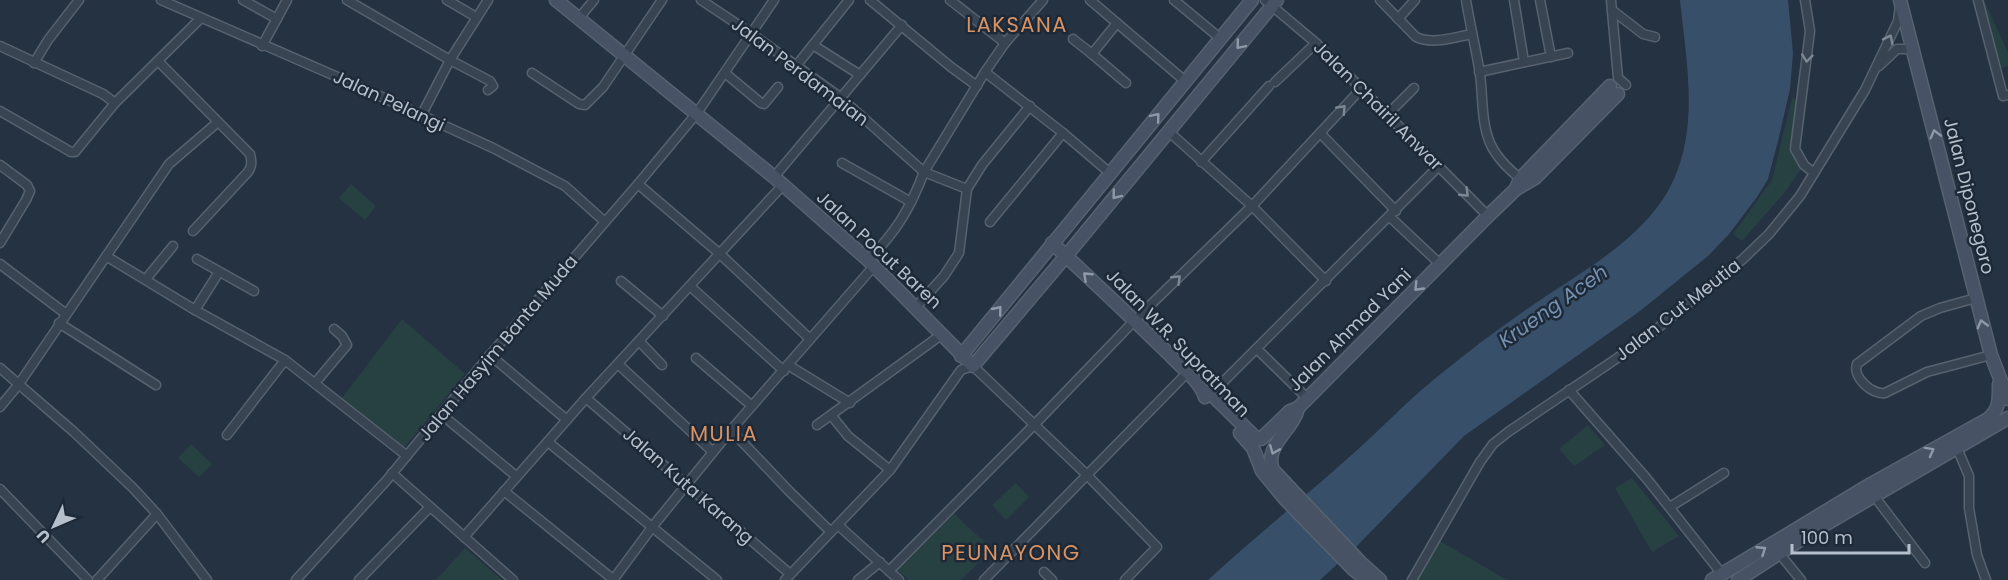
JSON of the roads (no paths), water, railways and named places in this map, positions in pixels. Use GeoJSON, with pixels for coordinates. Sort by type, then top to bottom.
{"type":"FeatureCollection","features":[{"type":"Feature","properties":{"kind":"main road","name":"Jalan Pocut Baren"},"geometry":{"type":"LineString","coordinates":[[556,0],[779,181],[871,263],[961,356],[967,368]]}},
{"type":"Feature","properties":{"kind":"main road"},"geometry":{"type":"LineString","coordinates":[[961,356],[1252,0]]}},
{"type":"Feature","properties":{"kind":"main road","name":"Jalan Diponegoro"},"geometry":{"type":"LineString","coordinates":[[1901,1],[1991,355],[2008,399]]}},
{"type":"Feature","properties":{"kind":"main road"},"geometry":{"type":"LineString","coordinates":[[967,368],[1066,256],[1272,2]]}},
{"type":"Feature","properties":{"kind":"main road","name":"Jalan Ahmad Yani"},"geometry":{"type":"LineString","coordinates":[[1207,395],[1259,439],[1290,411],[1298,408],[1521,184],[1535,178],[1594,111],[1618,88]]}},
{"type":"Feature","properties":{"kind":"main road","name":"Jalan W.R. Supratman"},"geometry":{"type":"LineString","coordinates":[[1052,243],[1135,320],[1187,373],[1253,448],[1262,471],[1356,566],[1369,576],[1380,580]]}},
{"type":"Feature","properties":{"kind":"main road"},"geometry":{"type":"LineString","coordinates":[[1742,579],[1872,484],[1988,419],[1995,413],[1999,403],[1999,375]]}},
{"type":"Feature","properties":{"kind":"main road"},"geometry":{"type":"LineString","coordinates":[[1288,495],[1273,470],[1270,457],[1279,439],[1296,417],[1298,408]]}},
{"type":"Feature","properties":{"kind":"main road"},"geometry":{"type":"LineString","coordinates":[[1717,577],[1811,527],[1875,497],[2008,418]]}},
{"type":"Feature","properties":{"kind":"main road"},"geometry":{"type":"LineString","coordinates":[[1976,436],[2001,426],[2008,426]]}},
{"type":"Feature","properties":{"kind":"street"},"geometry":{"type":"LineString","coordinates":[[34,63],[78,0]]}},
{"type":"Feature","properties":{"kind":"street","name":"Jalan Pelangi"},"geometry":{"type":"LineString","coordinates":[[161,0],[493,148],[565,186],[605,222]]}},
{"type":"Feature","properties":{"kind":"street"},"geometry":{"type":"LineString","coordinates":[[243,0],[277,19]]}},
{"type":"Feature","properties":{"kind":"street"},"geometry":{"type":"LineString","coordinates":[[262,45],[287,0]]}},
{"type":"Feature","properties":{"kind":"street"},"geometry":{"type":"LineString","coordinates":[[347,0],[490,81],[493,86],[489,90]]}},
{"type":"Feature","properties":{"kind":"street"},"geometry":{"type":"LineString","coordinates":[[447,0],[476,17]]}},
{"type":"Feature","properties":{"kind":"street"},"geometry":{"type":"LineString","coordinates":[[421,116],[450,60],[488,0]]}},
{"type":"Feature","properties":{"kind":"street"},"geometry":{"type":"LineString","coordinates":[[579,18],[594,0]]}},
{"type":"Feature","properties":{"kind":"street"},"geometry":{"type":"LineString","coordinates":[[532,73],[579,104],[585,105],[603,87],[662,0]]}},
{"type":"Feature","properties":{"kind":"street","name":"Jalan Perdamaian"},"geometry":{"type":"LineString","coordinates":[[701,0],[840,97],[924,172]]}},
{"type":"Feature","properties":{"kind":"street","name":"Jalan Hasyim Banta Muda"},"geometry":{"type":"LineString","coordinates":[[296,580],[407,456],[490,355],[697,113],[774,0]]}},
{"type":"Feature","properties":{"kind":"street"},"geometry":{"type":"LineString","coordinates":[[796,66],[849,0]]}},
{"type":"Feature","properties":{"kind":"street"},"geometry":{"type":"LineString","coordinates":[[870,0],[977,86]]}},
{"type":"Feature","properties":{"kind":"street"},"geometry":{"type":"LineString","coordinates":[[950,0],[1005,43]]}},
{"type":"Feature","properties":{"kind":"street"},"geometry":{"type":"LineString","coordinates":[[504,491],[613,580],[686,485],[786,368],[871,263],[898,226],[924,172],[985,72],[1005,43],[1043,0]]}},
{"type":"Feature","properties":{"kind":"street"},"geometry":{"type":"LineString","coordinates":[[1092,0],[1185,81]]}},
{"type":"Feature","properties":{"kind":"street"},"geometry":{"type":"LineString","coordinates":[[1174,0],[1221,39]]}},
{"type":"Feature","properties":{"kind":"street"},"geometry":{"type":"LineString","coordinates":[[1380,0],[1416,37],[1426,41],[1472,34]]}},
{"type":"Feature","properties":{"kind":"street"},"geometry":{"type":"LineString","coordinates":[[1398,19],[1415,0]]}},
{"type":"Feature","properties":{"kind":"street"},"geometry":{"type":"LineString","coordinates":[[1466,0],[1489,141],[1493,150],[1521,184]]}},
{"type":"Feature","properties":{"kind":"street"},"geometry":{"type":"LineString","coordinates":[[1514,0],[1524,62]]}},
{"type":"Feature","properties":{"kind":"street"},"geometry":{"type":"LineString","coordinates":[[1540,0],[1551,57]]}},
{"type":"Feature","properties":{"kind":"street"},"geometry":{"type":"LineString","coordinates":[[1611,0],[1618,88]]}},
{"type":"Feature","properties":{"kind":"street"},"geometry":{"type":"LineString","coordinates":[[1805,0],[1810,31],[1795,148],[1804,165],[1814,173]]}},
{"type":"Feature","properties":{"kind":"street"},"geometry":{"type":"LineString","coordinates":[[1978,0],[2006,96]]}},
{"type":"Feature","properties":{"kind":"street","name":"Jalan Cut Meutia"},"geometry":{"type":"LineString","coordinates":[[1412,580],[1480,462],[1493,444],[1638,344],[1743,259],[1780,220],[1800,196],[1865,90],[1898,21],[1901,1]]}},
{"type":"Feature","properties":{"kind":"street","name":"Jalan Chairil Anwar"},"geometry":{"type":"LineString","coordinates":[[1272,2],[1316,43],[1488,216]]}},
{"type":"Feature","properties":{"kind":"street"},"geometry":{"type":"LineString","coordinates":[[1612,10],[1643,34],[1655,37]]}},
{"type":"Feature","properties":{"kind":"street"},"geometry":{"type":"LineString","coordinates":[[0,111],[71,152],[75,152],[115,103],[201,18]]}},
{"type":"Feature","properties":{"kind":"street"},"geometry":{"type":"LineString","coordinates":[[1092,54],[1117,23]]}},
{"type":"Feature","properties":{"kind":"street"},"geometry":{"type":"LineString","coordinates":[[464,537],[586,398],[720,254],[779,181],[840,97],[902,25]]}},
{"type":"Feature","properties":{"kind":"street"},"geometry":{"type":"LineString","coordinates":[[1073,39],[1126,83]]}},
{"type":"Feature","properties":{"kind":"street"},"geometry":{"type":"LineString","coordinates":[[1201,162],[1272,84],[1316,43]]}},
{"type":"Feature","properties":{"kind":"street"},"geometry":{"type":"LineString","coordinates":[[813,45],[860,75]]}},
{"type":"Feature","properties":{"kind":"street"},"geometry":{"type":"LineString","coordinates":[[0,46],[103,94],[115,103]]}},
{"type":"Feature","properties":{"kind":"street"},"geometry":{"type":"LineString","coordinates":[[1872,73],[1897,49],[1914,51]]}},
{"type":"Feature","properties":{"kind":"street"},"geometry":{"type":"LineString","coordinates":[[1479,72],[1568,53]]}},
{"type":"Feature","properties":{"kind":"street"},"geometry":{"type":"LineString","coordinates":[[158,61],[250,154],[252,167],[193,231]]}},
{"type":"Feature","properties":{"kind":"street"},"geometry":{"type":"LineString","coordinates":[[985,72],[1030,106],[1110,173]]}},
{"type":"Feature","properties":{"kind":"street"},"geometry":{"type":"LineString","coordinates":[[724,73],[761,104],[764,104],[778,87]]}},
{"type":"Feature","properties":{"kind":"street"},"geometry":{"type":"LineString","coordinates":[[1387,115],[1414,88]]}},
{"type":"Feature","properties":{"kind":"street"},"geometry":{"type":"LineString","coordinates":[[889,571],[1135,320],[1252,206],[1361,89]]}},
{"type":"Feature","properties":{"kind":"street"},"geometry":{"type":"LineString","coordinates":[[916,308],[944,276],[959,253],[967,189],[982,165],[1030,106]]}},
{"type":"Feature","properties":{"kind":"street"},"geometry":{"type":"LineString","coordinates":[[0,407],[19,384],[169,164],[218,122]]}},
{"type":"Feature","properties":{"kind":"street"},"geometry":{"type":"LineString","coordinates":[[1168,131],[1252,206],[1326,281]]}},
{"type":"Feature","properties":{"kind":"street"},"geometry":{"type":"LineString","coordinates":[[990,222],[1063,133]]}},
{"type":"Feature","properties":{"kind":"street"},"geometry":{"type":"LineString","coordinates":[[1320,133],[1440,264]]}},
{"type":"Feature","properties":{"kind":"street"},"geometry":{"type":"LineString","coordinates":[[842,163],[911,202]]}},
{"type":"Feature","properties":{"kind":"street"},"geometry":{"type":"LineString","coordinates":[[0,165],[27,185],[30,191],[0,243]]}},
{"type":"Feature","properties":{"kind":"street"},"geometry":{"type":"LineString","coordinates":[[1207,395],[1326,281],[1438,167]]}},
{"type":"Feature","properties":{"kind":"street"},"geometry":{"type":"LineString","coordinates":[[924,172],[967,189]]}},
{"type":"Feature","properties":{"kind":"street"},"geometry":{"type":"LineString","coordinates":[[638,184],[720,254],[810,339]]}},
{"type":"Feature","properties":{"kind":"street"},"geometry":{"type":"LineString","coordinates":[[146,279],[173,246]]}},
{"type":"Feature","properties":{"kind":"street"},"geometry":{"type":"LineString","coordinates":[[106,256],[195,310],[285,360],[407,456]]}},
{"type":"Feature","properties":{"kind":"street"},"geometry":{"type":"LineString","coordinates":[[197,258],[254,291]]}},
{"type":"Feature","properties":{"kind":"street"},"geometry":{"type":"LineString","coordinates":[[0,264],[66,314]]}},
{"type":"Feature","properties":{"kind":"street"},"geometry":{"type":"LineString","coordinates":[[195,310],[219,272]]}},
{"type":"Feature","properties":{"kind":"street"},"geometry":{"type":"LineString","coordinates":[[621,281],[663,316]]}},
{"type":"Feature","properties":{"kind":"street"},"geometry":{"type":"LineString","coordinates":[[691,287],[786,368],[850,403]]}},
{"type":"Feature","properties":{"kind":"street"},"geometry":{"type":"LineString","coordinates":[[1976,298],[1921,316],[1857,364],[1856,373],[1871,391],[1878,394],[1885,393],[1927,372],[1991,355]]}},
{"type":"Feature","properties":{"kind":"street"},"geometry":{"type":"LineString","coordinates":[[59,323],[156,385]]}},
{"type":"Feature","properties":{"kind":"street"},"geometry":{"type":"LineString","coordinates":[[315,382],[347,345],[334,329]]}},
{"type":"Feature","properties":{"kind":"street"},"geometry":{"type":"LineString","coordinates":[[817,425],[941,335]]}},
{"type":"Feature","properties":{"kind":"street"},"geometry":{"type":"LineString","coordinates":[[639,341],[662,365]]}},
{"type":"Feature","properties":{"kind":"street"},"geometry":{"type":"LineString","coordinates":[[1257,349],[1307,398]]}},
{"type":"Feature","properties":{"kind":"street"},"geometry":{"type":"LineString","coordinates":[[490,355],[567,420]]}},
{"type":"Feature","properties":{"kind":"street"},"geometry":{"type":"LineString","coordinates":[[696,358],[752,406]]}},
{"type":"Feature","properties":{"kind":"street"},"geometry":{"type":"LineString","coordinates":[[227,435],[285,360]]}},
{"type":"Feature","properties":{"kind":"street"},"geometry":{"type":"LineString","coordinates":[[618,364],[713,452]]}},
{"type":"Feature","properties":{"kind":"street"},"geometry":{"type":"LineString","coordinates":[[0,368],[74,432],[157,514],[207,580]]}},
{"type":"Feature","properties":{"kind":"street"},"geometry":{"type":"LineString","coordinates":[[788,577],[890,470],[967,368]]}},
{"type":"Feature","properties":{"kind":"street","name":"Jalan Pocut Baren"},"geometry":{"type":"LineString","coordinates":[[967,368],[1034,425],[1086,474],[1157,548],[1125,580]]}},
{"type":"Feature","properties":{"kind":"street"},"geometry":{"type":"LineString","coordinates":[[984,580],[1187,373]]}},
{"type":"Feature","properties":{"kind":"street"},"geometry":{"type":"LineString","coordinates":[[1569,390],[1670,507],[1717,577]]}},
{"type":"Feature","properties":{"kind":"street","name":"Jalan Kuta Karang"},"geometry":{"type":"LineString","coordinates":[[586,398],[788,577]]}},
{"type":"Feature","properties":{"kind":"street"},"geometry":{"type":"LineString","coordinates":[[441,414],[516,477]]}},
{"type":"Feature","properties":{"kind":"street"},"geometry":{"type":"LineString","coordinates":[[831,415],[848,436],[890,470]]}},
{"type":"Feature","properties":{"kind":"street"},"geometry":{"type":"LineString","coordinates":[[731,430],[789,491],[880,562],[899,580]]}},
{"type":"Feature","properties":{"kind":"street"},"geometry":{"type":"LineString","coordinates":[[548,441],[717,580]]}},
{"type":"Feature","properties":{"kind":"street"},"geometry":{"type":"LineString","coordinates":[[1957,448],[1970,476],[1969,508],[1977,555],[1986,580]]}},
{"type":"Feature","properties":{"kind":"street"},"geometry":{"type":"LineString","coordinates":[[392,473],[513,580]]}},
{"type":"Feature","properties":{"kind":"street"},"geometry":{"type":"LineString","coordinates":[[1670,507],[1724,473]]}},
{"type":"Feature","properties":{"kind":"street"},"geometry":{"type":"LineString","coordinates":[[0,489],[88,580]]}},
{"type":"Feature","properties":{"kind":"street"},"geometry":{"type":"LineString","coordinates":[[1875,497],[1925,563]]}},
{"type":"Feature","properties":{"kind":"street"},"geometry":{"type":"LineString","coordinates":[[359,580],[430,507]]}},
{"type":"Feature","properties":{"kind":"street"},"geometry":{"type":"LineString","coordinates":[[97,580],[157,514]]}},
{"type":"Feature","properties":{"kind":"street"},"geometry":{"type":"LineString","coordinates":[[1779,553],[1801,580]]}},
{"type":"Feature","properties":{"kind":"street"},"geometry":{"type":"LineString","coordinates":[[858,580],[880,562]]}},
{"type":"Feature","properties":{"kind":"street"},"geometry":{"type":"LineString","coordinates":[[1044,572],[1052,580]]}},
{"type":"Feature","properties":{"kind":"water","name":"Krueng Aceh"},"geometry":{"type":"Polygon","coordinates":[[[1680,0],[1788,0],[1793,53],[1790,89],[1778,141],[1768,179],[1729,234],[1708,256],[1640,311],[1464,436],[1356,547],[1320,580],[1208,580],[1355,452],[1432,381],[1505,325],[1611,252],[1648,219],[1674,179],[1682,158],[1686,136],[1689,91],[1680,0]]]}},
{"type":"Feature","properties":{"kind":"district","name":"LAKSANA"},"geometry":{"type":"Point","coordinates":[1017,25]}},
{"type":"Feature","properties":{"kind":"district","name":"MULIA"},"geometry":{"type":"Point","coordinates":[724,434]}},
{"type":"Feature","properties":{"kind":"district","name":"PEUNAYONG"},"geometry":{"type":"Point","coordinates":[1011,553]}}]}
